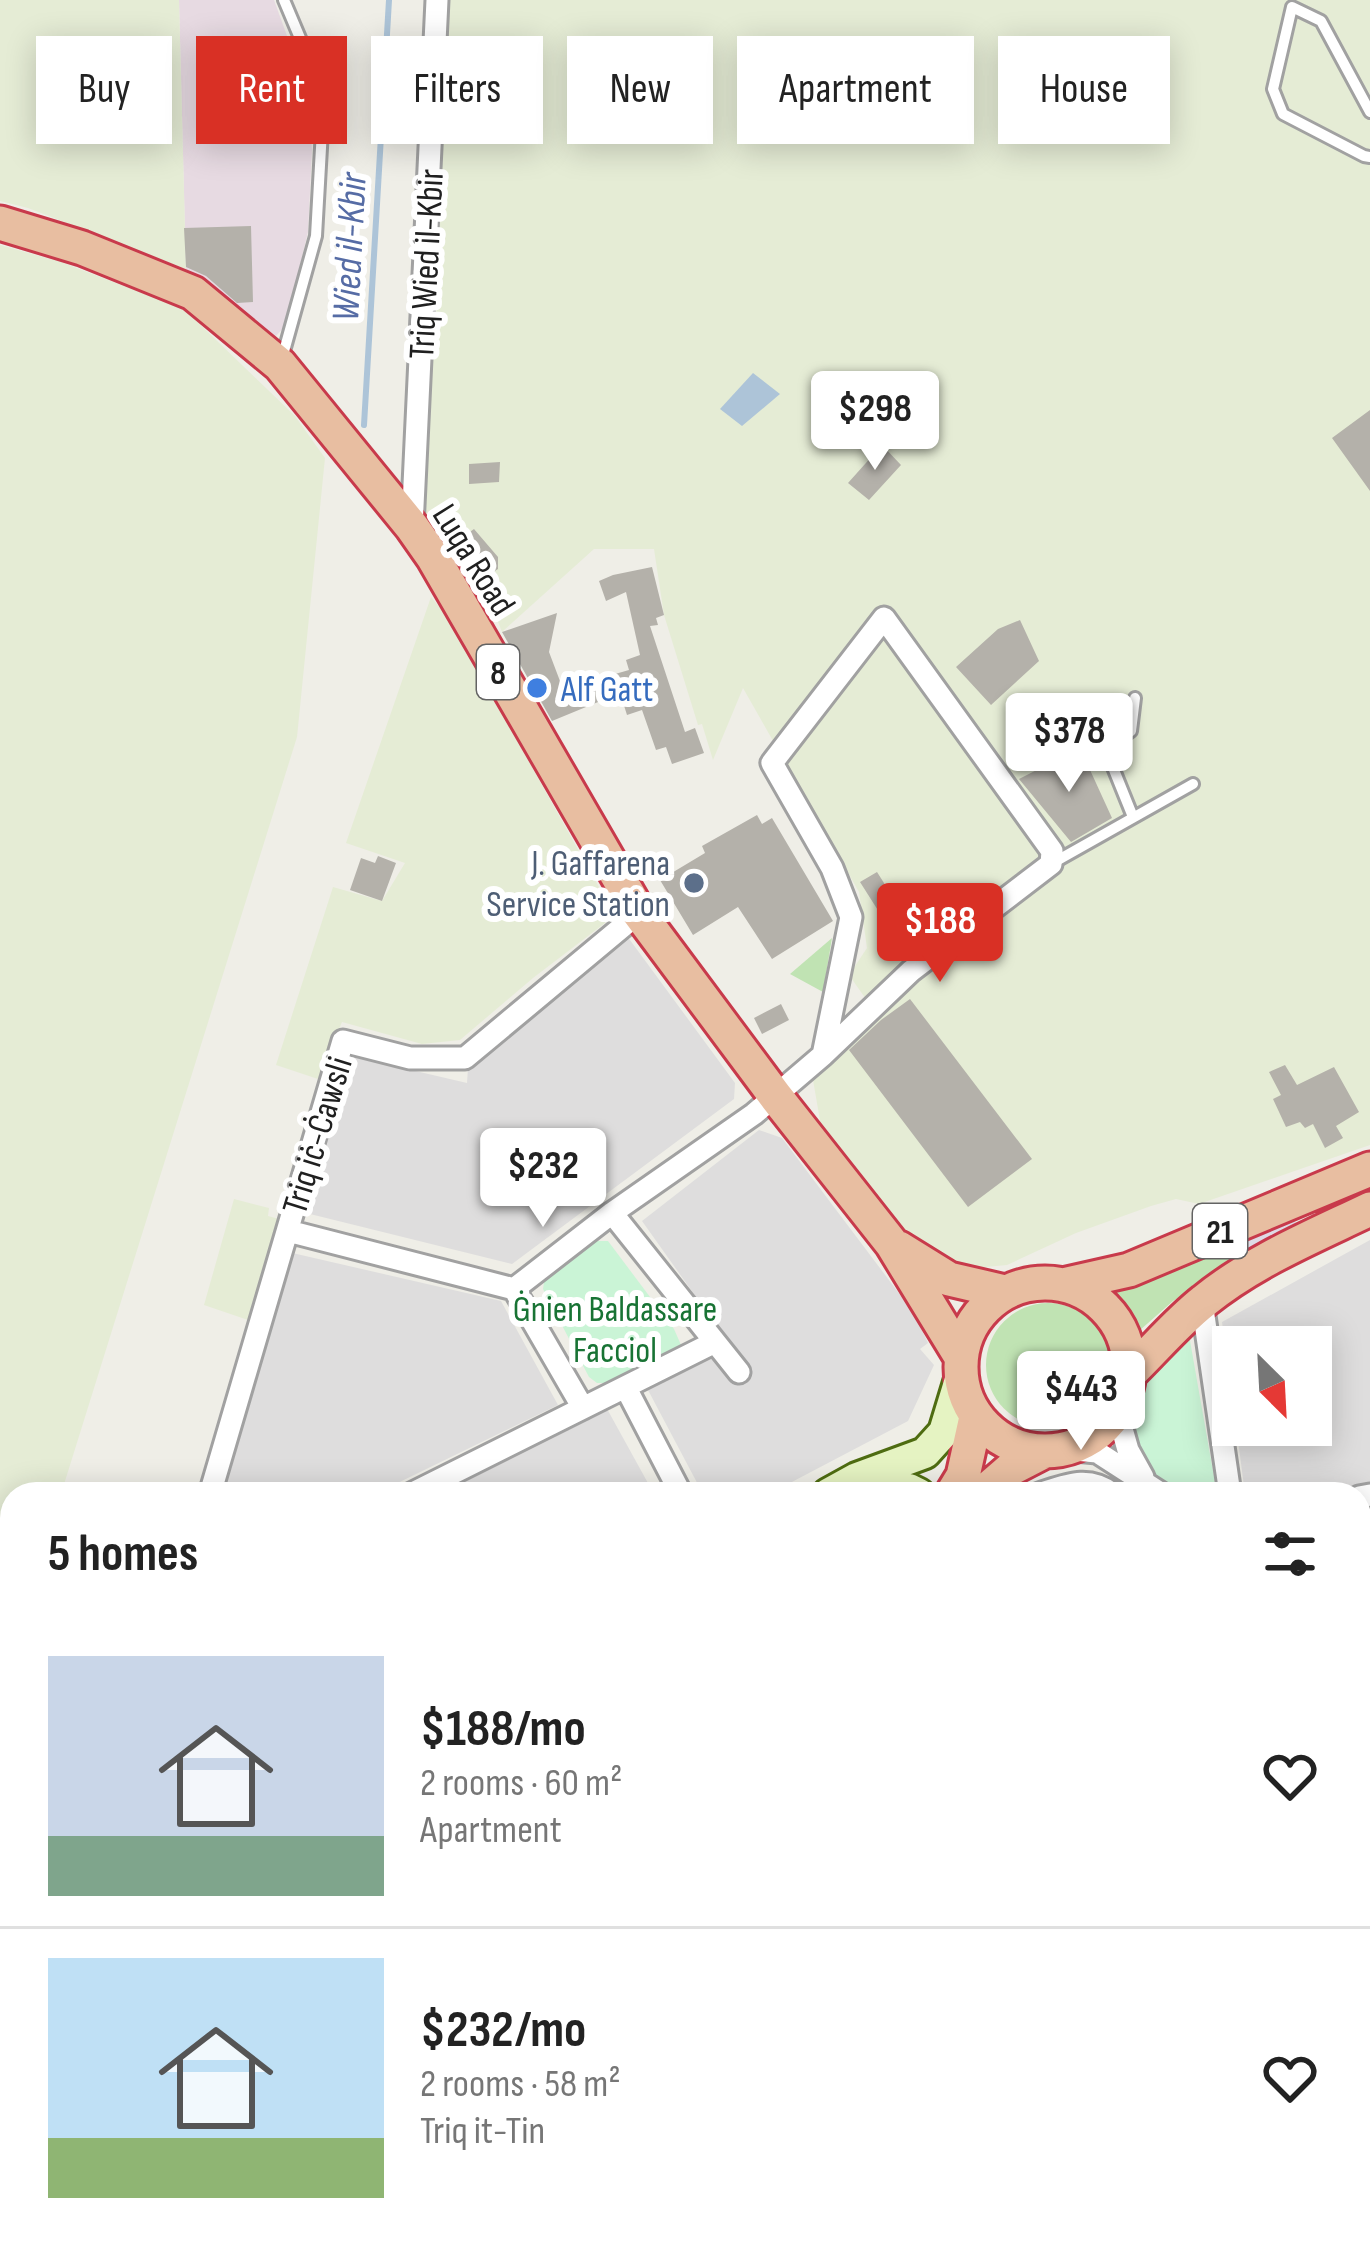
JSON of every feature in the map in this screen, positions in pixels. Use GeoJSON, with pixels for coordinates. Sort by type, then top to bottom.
{"type":"FeatureCollection","features":[{"type":"Feature","properties":{"kind":"highway","name":"Luqa Road"},"geometry":{"type":"LineString","coordinates":[[0,223],[82,248],[193,292],[280,365],[433,557],[638,913],[892,1244],[961,1366]]}},
{"type":"Feature","properties":{"kind":"highway","name":"21"},"geometry":{"type":"LineString","coordinates":[[1067,1284],[1129,1270],[1370,1169]]}},
{"type":"Feature","properties":{"kind":"highway","name":"21"},"geometry":{"type":"LineString","coordinates":[[1130,1374],[1202,1302],[1273,1257],[1370,1209]]}},
{"type":"Feature","properties":{"kind":"highway","name":"Luqa Road"},"geometry":{"type":"LineString","coordinates":[[892,1244],[949,1279],[1005,1292]]}},
{"type":"Feature","properties":{"kind":"highway","name":"8"},"geometry":{"type":"LineString","coordinates":[[1005,1292],[1025,1284],[1067,1284]]}},
{"type":"Feature","properties":{"kind":"highway"},"geometry":{"type":"LineString","coordinates":[[996,1482],[1012,1468],[1085,1442],[1118,1411],[1126,1393],[1130,1374],[1127,1344],[1115,1318],[1094,1297],[1067,1284]]}},
{"type":"Feature","properties":{"kind":"highway"},"geometry":{"type":"LineString","coordinates":[[961,1366],[974,1321],[1005,1292]]}},
{"type":"Feature","properties":{"kind":"highway","name":"8"},"geometry":{"type":"LineString","coordinates":[[961,1366],[976,1417]]}},
{"type":"Feature","properties":{"kind":"highway"},"geometry":{"type":"LineString","coordinates":[[976,1417],[1014,1446],[1053,1450]]}},
{"type":"Feature","properties":{"kind":"highway"},"geometry":{"type":"LineString","coordinates":[[959,1482],[976,1417]]}},
{"type":"Feature","properties":{"kind":"main road"},"geometry":{"type":"LineString","coordinates":[[850,1482],[925,1454],[944,1432],[961,1366]]}},
{"type":"Feature","properties":{"kind":"street","name":"Triq Wied il-Kbir"},"geometry":{"type":"LineString","coordinates":[[412,527],[437,0]]}},
{"type":"Feature","properties":{"kind":"street"},"geometry":{"type":"LineString","coordinates":[[514,1289],[776,1097],[823,1055],[911,971],[1051,864],[1052,851],[884,618],[772,763],[832,868],[851,917],[823,1055]]}},
{"type":"Feature","properties":{"kind":"street","name":"Triq iċ-Ċawsli"},"geometry":{"type":"LineString","coordinates":[[214,1482],[343,1041],[410,1058],[465,1058],[638,913]]}},
{"type":"Feature","properties":{"kind":"street"},"geometry":{"type":"LineString","coordinates":[[611,1214],[739,1372]]}},
{"type":"Feature","properties":{"kind":"street"},"geometry":{"type":"LineString","coordinates":[[288,1231],[514,1289],[583,1408]]}},
{"type":"Feature","properties":{"kind":"street"},"geometry":{"type":"LineString","coordinates":[[1202,1302],[1228,1482]]}},
{"type":"Feature","properties":{"kind":"street"},"geometry":{"type":"LineString","coordinates":[[435,1482],[715,1342]]}},
{"type":"Feature","properties":{"kind":"street"},"geometry":{"type":"LineString","coordinates":[[626,1388],[675,1482]]}},
{"type":"Feature","properties":{"kind":"street"},"geometry":{"type":"LineString","coordinates":[[1118,1411],[1128,1450],[1149,1482]]}},
{"type":"Feature","properties":{"kind":"street"},"geometry":{"type":"LineString","coordinates":[[1053,1450],[1097,1452],[1144,1482]]}},
{"type":"Feature","properties":{"kind":"lane"},"geometry":{"type":"LineString","coordinates":[[280,365],[316,236],[324,95],[284,0]]}},
{"type":"Feature","properties":{"kind":"lane"},"geometry":{"type":"LineString","coordinates":[[1370,112],[1321,21],[1292,7],[1273,89],[1283,114],[1370,157]]}},
{"type":"Feature","properties":{"kind":"lane"},"geometry":{"type":"LineString","coordinates":[[1133,817],[1106,750],[1131,731],[1135,698]]}},
{"type":"Feature","properties":{"kind":"lane"},"geometry":{"type":"LineString","coordinates":[[1051,864],[1193,784]]}},
{"type":"Feature","properties":{"kind":"shaded area"},"geometry":{"type":"Polygon","coordinates":[[[179,0],[274,0],[287,36],[196,36],[196,144],[311,144],[308,232],[286,325],[276,336],[186,269],[179,0]]]}},
{"type":"Feature","properties":{"kind":"shaded area"},"geometry":{"type":"Polygon","coordinates":[[[627,936],[735,1083],[734,1099],[512,1264],[306,1213],[351,1056],[467,1083],[468,1068],[627,936]]]}},
{"type":"Feature","properties":{"kind":"shaded area"},"geometry":{"type":"Polygon","coordinates":[[[759,1130],[782,1138],[913,1312],[928,1343],[920,1349],[934,1365],[908,1421],[792,1482],[697,1482],[648,1390],[716,1354],[737,1384],[748,1370],[642,1221],[759,1130]]]}},
{"type":"Feature","properties":{"kind":"shaded area"},"geometry":{"type":"Polygon","coordinates":[[[1294,1218],[1297,1227],[1242,1258],[1237,1242],[1294,1218]]]}},
{"type":"Feature","properties":{"kind":"shaded area"},"geometry":{"type":"Polygon","coordinates":[[[1370,1240],[1370,1482],[1243,1482],[1239,1446],[1332,1446],[1332,1326],[1223,1326],[1222,1322],[1370,1240]]]}},
{"type":"Feature","properties":{"kind":"shaded area"},"geometry":{"type":"Polygon","coordinates":[[[288,1252],[501,1301],[558,1405],[400,1482],[223,1482],[288,1252]]]}},
{"type":"Feature","properties":{"kind":"shaded area"},"geometry":{"type":"Polygon","coordinates":[[[606,1407],[647,1482],[455,1482],[606,1407]]]}},
{"type":"Feature","properties":{"kind":"green space"},"geometry":{"type":"Polygon","coordinates":[[[0,0],[179,0],[186,269],[0,201],[0,0]]]}},
{"type":"Feature","properties":{"kind":"green space"},"geometry":{"type":"Polygon","coordinates":[[[440,0],[1370,0],[1370,1145],[1199,1204],[1176,1199],[1151,1206],[1007,1265],[970,1267],[920,1249],[823,1138],[812,1074],[868,1002],[849,975],[867,948],[859,892],[743,688],[713,760],[664,615],[654,549],[594,549],[502,632],[490,601],[423,513],[435,144],[543,144],[543,36],[439,36],[440,0]]]}},
{"type":"Feature","properties":{"kind":"green space"},"geometry":{"type":"Polygon","coordinates":[[[0,245],[61,262],[184,309],[295,416],[325,458],[297,737],[65,1482],[0,1482],[0,245]]]}},
{"type":"Feature","properties":{"kind":"green space"},"geometry":{"type":"Polygon","coordinates":[[[431,597],[448,617],[608,903],[605,923],[460,1040],[422,1044],[342,1022],[318,1079],[276,1065],[333,887],[382,901],[405,863],[346,843],[431,597]]]}},
{"type":"Feature","properties":{"kind":"green space"},"geometry":{"type":"Polygon","coordinates":[[[832,938],[823,992],[790,974],[832,938]]]}},
{"type":"Feature","properties":{"kind":"green space"},"geometry":{"type":"Polygon","coordinates":[[[234,1199],[269,1208],[268,1216],[279,1219],[251,1321],[204,1305],[234,1199]]]}},
{"type":"Feature","properties":{"kind":"green space","name":"Ġnien Baldassare Facciol"},"geometry":{"type":"Polygon","coordinates":[[[596,1241],[608,1241],[681,1345],[607,1383],[589,1377],[543,1289],[545,1276],[596,1241]]]}},
{"type":"Feature","properties":{"kind":"green space"},"geometry":{"type":"Polygon","coordinates":[[[1237,1242],[1242,1258],[1173,1301],[1139,1331],[1127,1307],[1110,1291],[1237,1242]]]}},
{"type":"Feature","properties":{"kind":"green space"},"geometry":{"type":"Polygon","coordinates":[[[1048,1303],[1072,1307],[1092,1321],[1106,1341],[1110,1365],[1106,1389],[1092,1409],[1072,1423],[1048,1427],[1024,1423],[1004,1409],[990,1389],[986,1365],[990,1341],[1004,1321],[1024,1307],[1048,1303]]]}},
{"type":"Feature","properties":{"kind":"green space"},"geometry":{"type":"Polygon","coordinates":[[[1189,1335],[1215,1482],[1162,1482],[1135,1446],[1136,1399],[1159,1364],[1189,1335]]]}},
{"type":"Feature","properties":{"kind":"water"},"geometry":{"type":"Polygon","coordinates":[[[753,373],[780,394],[742,426],[720,409],[753,373]]]}},
{"type":"Feature","properties":{"kind":"building"},"geometry":{"type":"Polygon","coordinates":[[[251,226],[253,302],[237,303],[206,276],[186,267],[184,228],[251,226]]]}},
{"type":"Feature","properties":{"kind":"building"},"geometry":{"type":"Polygon","coordinates":[[[1370,410],[1370,491],[1332,438],[1370,410]]]}},
{"type":"Feature","properties":{"kind":"building"},"geometry":{"type":"Polygon","coordinates":[[[882,445],[901,465],[869,500],[848,483],[882,445]]]}},
{"type":"Feature","properties":{"kind":"building"},"geometry":{"type":"Polygon","coordinates":[[[500,462],[499,482],[469,484],[469,464],[500,462]]]}},
{"type":"Feature","properties":{"kind":"building"},"geometry":{"type":"Polygon","coordinates":[[[474,529],[498,557],[498,569],[481,580],[452,545],[474,529]]]}},
{"type":"Feature","properties":{"kind":"building"},"geometry":{"type":"Polygon","coordinates":[[[652,567],[664,615],[656,618],[658,625],[650,626],[685,732],[695,728],[704,753],[672,764],[666,747],[656,750],[642,710],[627,715],[620,693],[552,721],[502,632],[557,613],[549,652],[563,689],[629,670],[626,660],[640,655],[626,592],[606,601],[599,581],[652,567]]]}},
{"type":"Feature","properties":{"kind":"building"},"geometry":{"type":"Polygon","coordinates":[[[1020,620],[1039,661],[991,705],[956,667],[998,629],[1020,620]]]}},
{"type":"Feature","properties":{"kind":"building"},"geometry":{"type":"Polygon","coordinates":[[[1080,748],[1112,818],[1071,842],[1019,779],[1080,748]]]}},
{"type":"Feature","properties":{"kind":"building"},"geometry":{"type":"Polygon","coordinates":[[[757,815],[762,824],[772,818],[833,921],[772,959],[738,907],[693,935],[660,880],[705,853],[702,846],[757,815]]]}},
{"type":"Feature","properties":{"kind":"building"},"geometry":{"type":"Polygon","coordinates":[[[378,856],[396,863],[382,901],[350,890],[361,858],[375,863],[378,856]]]}},
{"type":"Feature","properties":{"kind":"building"},"geometry":{"type":"Polygon","coordinates":[[[877,872],[917,935],[900,945],[860,882],[877,872]]]}},
{"type":"Feature","properties":{"kind":"building"},"geometry":{"type":"Polygon","coordinates":[[[910,999],[1032,1159],[968,1207],[849,1050],[910,999]]]}},
{"type":"Feature","properties":{"kind":"building"},"geometry":{"type":"Polygon","coordinates":[[[781,1004],[789,1020],[762,1034],[754,1018],[781,1004]]]}},
{"type":"Feature","properties":{"kind":"building"},"geometry":{"type":"Polygon","coordinates":[[[1285,1065],[1297,1085],[1334,1067],[1359,1112],[1336,1126],[1343,1138],[1325,1148],[1313,1124],[1286,1127],[1273,1099],[1281,1095],[1269,1072],[1285,1065]]]}},
{"type":"Feature","properties":{"kind":"waterway","name":"Wied il-Kbir"},"geometry":{"type":"LineString","coordinates":[[364,425],[389,0]]}},
{"type":"Feature","properties":{"kind":"place","name":"Alf Gatt"},"geometry":{"type":"Point","coordinates":[537,688]}},
{"type":"Feature","properties":{"kind":"place","name":"J. Gaffarena Service Station"},"geometry":{"type":"Point","coordinates":[694,883]}}]}
